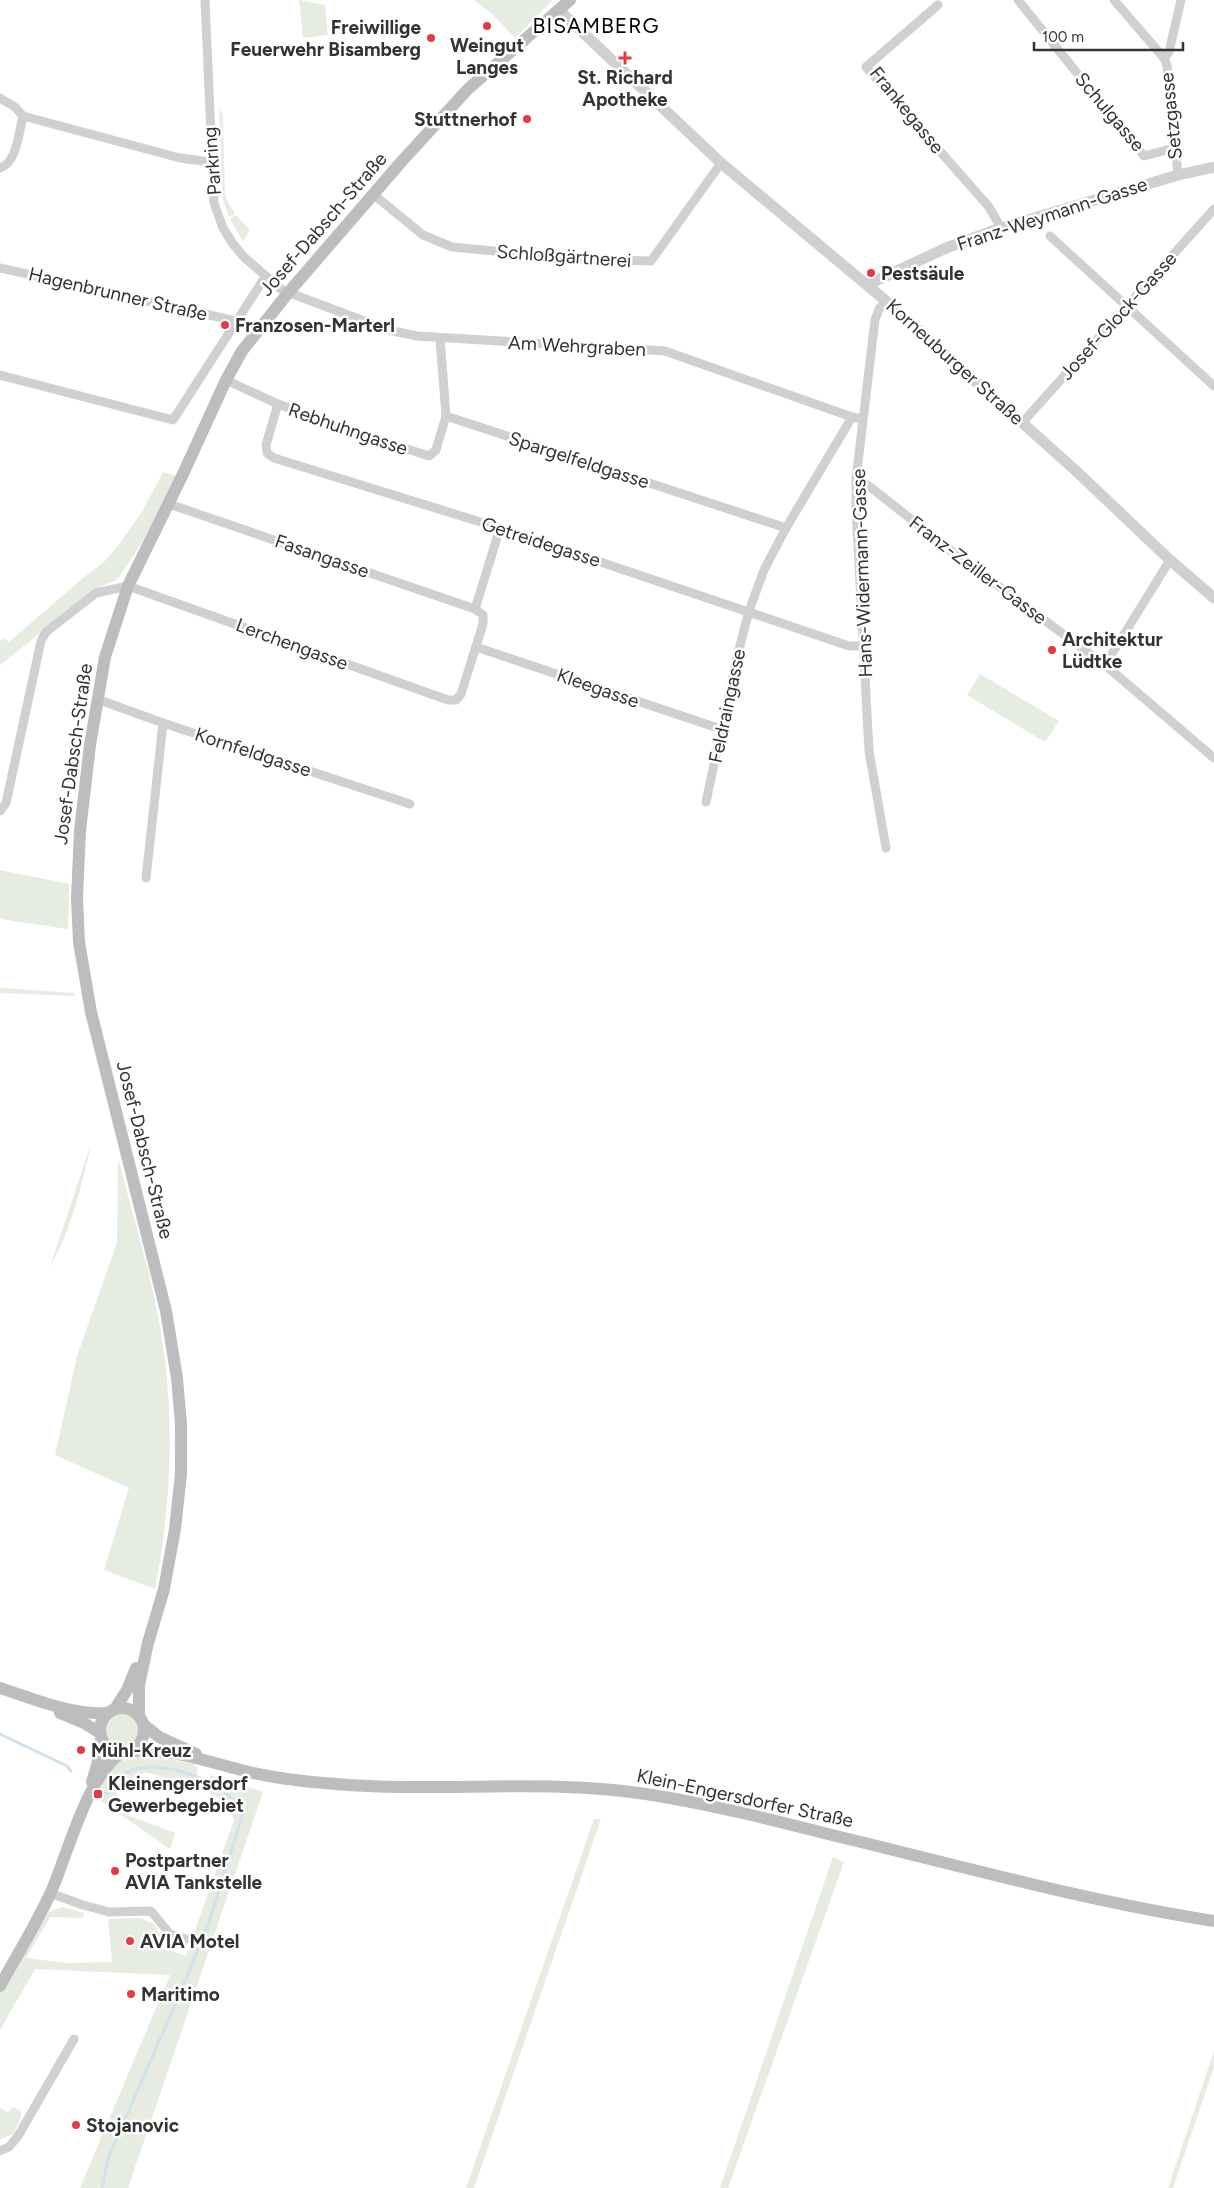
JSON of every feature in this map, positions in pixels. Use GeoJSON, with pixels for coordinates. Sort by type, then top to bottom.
{"type":"FeatureCollection","features":[{"type":"Feature","properties":{"kind":"main road","name":"Josef-Dabsch-Straße"},"geometry":{"type":"LineString","coordinates":[[142,1720],[139,1685],[148,1643],[164,1589],[175,1529],[181,1462],[180,1411],[175,1364],[166,1311],[91,1012],[80,954],[77,898],[79,840],[97,699],[111,634],[128,586],[169,504],[226,380],[250,339],[402,161],[470,87],[570,0]]}},
{"type":"Feature","properties":{"kind":"main road","name":"Josef-Dabsch-Straße"},"geometry":{"type":"LineString","coordinates":[[111,1711],[127,1690],[148,1643]]}},
{"type":"Feature","properties":{"kind":"main road"},"geometry":{"type":"LineString","coordinates":[[0,1688],[33,1699],[87,1712],[128,1708],[142,1720],[141,1742],[109,1764],[90,1792]]}},
{"type":"Feature","properties":{"kind":"main road"},"geometry":{"type":"LineString","coordinates":[[33,1699],[84,1723],[101,1736],[110,1749],[126,1752]]}},
{"type":"Feature","properties":{"kind":"main road"},"geometry":{"type":"LineString","coordinates":[[0,1986],[50,1893],[90,1792],[101,1736],[100,1724],[111,1711]]}},
{"type":"Feature","properties":{"kind":"main road","name":"Klein-Engersdorfer Straße"},"geometry":{"type":"LineString","coordinates":[[142,1720],[158,1737],[191,1750],[202,1759]]}},
{"type":"Feature","properties":{"kind":"main road","name":"Klein-Engersdorfer Straße"},"geometry":{"type":"LineString","coordinates":[[126,1752],[155,1750],[202,1759],[268,1776],[335,1784],[418,1788],[556,1787],[650,1794],[723,1808],[1102,1900],[1214,1921]]}},
{"type":"Feature","properties":{"kind":"street","name":"Parkring"},"geometry":{"type":"LineString","coordinates":[[205,0],[214,204],[223,228],[239,251],[265,277],[288,293]]}},
{"type":"Feature","properties":{"kind":"street","name":"Schulgasse"},"geometry":{"type":"LineString","coordinates":[[1018,0],[1144,156],[1174,148]]}},
{"type":"Feature","properties":{"kind":"street"},"geometry":{"type":"LineString","coordinates":[[1114,0],[1164,58]]}},
{"type":"Feature","properties":{"kind":"street","name":"Setzgasse"},"geometry":{"type":"LineString","coordinates":[[1178,175],[1167,65],[1164,58],[1169,52],[1182,0]]}},
{"type":"Feature","properties":{"kind":"street","name":"Frankegasse"},"geometry":{"type":"LineString","coordinates":[[938,5],[866,67],[989,207],[1001,228]]}},
{"type":"Feature","properties":{"kind":"street","name":"Korneuburger Straße"},"geometry":{"type":"LineString","coordinates":[[559,10],[721,163],[886,300],[1076,470],[1170,560],[1214,598]]}},
{"type":"Feature","properties":{"kind":"street"},"geometry":{"type":"LineString","coordinates":[[0,98],[15,107],[23,116],[180,158],[211,162]]}},
{"type":"Feature","properties":{"kind":"street"},"geometry":{"type":"LineString","coordinates":[[0,168],[12,159],[23,116]]}},
{"type":"Feature","properties":{"kind":"street","name":"Schloßgärtnerei"},"geometry":{"type":"LineString","coordinates":[[374,195],[414,228],[436,242],[452,248],[580,258],[651,261],[721,163]]}},
{"type":"Feature","properties":{"kind":"street","name":"Franz-Weymann-Gasse"},"geometry":{"type":"LineString","coordinates":[[867,285],[946,248],[1001,228],[1178,175],[1214,167]]}},
{"type":"Feature","properties":{"kind":"street","name":"Josef-Glock-Gasse"},"geometry":{"type":"LineString","coordinates":[[1022,423],[1214,209]]}},
{"type":"Feature","properties":{"kind":"street"},"geometry":{"type":"LineString","coordinates":[[1050,236],[1214,386]]}},
{"type":"Feature","properties":{"kind":"street","name":"Hagenbrunner Straße"},"geometry":{"type":"LineString","coordinates":[[0,268],[236,321]]}},
{"type":"Feature","properties":{"kind":"street"},"geometry":{"type":"LineString","coordinates":[[0,375],[173,420],[265,277]]}},
{"type":"Feature","properties":{"kind":"street","name":"Am Wehrgraben"},"geometry":{"type":"LineString","coordinates":[[288,293],[388,330],[405,334],[440,338],[665,352],[862,419]]}},
{"type":"Feature","properties":{"kind":"street","name":"Hans-Widermann-Gasse"},"geometry":{"type":"LineString","coordinates":[[886,300],[876,314],[856,479],[863,646],[870,751],[886,848]]}},
{"type":"Feature","properties":{"kind":"street"},"geometry":{"type":"LineString","coordinates":[[440,338],[446,416]]}},
{"type":"Feature","properties":{"kind":"street","name":"Rebhuhngasse"},"geometry":{"type":"LineString","coordinates":[[226,380],[278,404],[363,435],[429,456],[436,450],[446,416]]}},
{"type":"Feature","properties":{"kind":"street","name":"Getreidegasse"},"geometry":{"type":"LineString","coordinates":[[278,404],[266,445],[267,453],[271,456],[500,528],[849,646],[863,646]]}},
{"type":"Feature","properties":{"kind":"street","name":"Spargelfeldgasse"},"geometry":{"type":"LineString","coordinates":[[446,416],[786,528]]}},
{"type":"Feature","properties":{"kind":"street"},"geometry":{"type":"LineString","coordinates":[[749,611],[764,570],[786,528],[852,417]]}},
{"type":"Feature","properties":{"kind":"street","name":"Franz-Zeiller-Gasse"},"geometry":{"type":"LineString","coordinates":[[856,479],[869,486],[959,557],[1105,664],[1214,758]]}},
{"type":"Feature","properties":{"kind":"street","name":"Fasangasse"},"geometry":{"type":"LineString","coordinates":[[169,504],[475,609]]}},
{"type":"Feature","properties":{"kind":"street"},"geometry":{"type":"LineString","coordinates":[[476,647],[483,618],[481,612],[475,609],[500,528]]}},
{"type":"Feature","properties":{"kind":"street"},"geometry":{"type":"LineString","coordinates":[[1105,664],[1170,560]]}},
{"type":"Feature","properties":{"kind":"street"},"geometry":{"type":"LineString","coordinates":[[0,811],[6,803],[43,636],[96,593],[128,586]]}},
{"type":"Feature","properties":{"kind":"street","name":"Lerchengasse"},"geometry":{"type":"LineString","coordinates":[[128,586],[448,700],[456,700],[461,694],[476,647]]}},
{"type":"Feature","properties":{"kind":"street","name":"Feldraingasse"},"geometry":{"type":"LineString","coordinates":[[706,802],[749,611]]}},
{"type":"Feature","properties":{"kind":"street","name":"Kleegasse"},"geometry":{"type":"LineString","coordinates":[[476,647],[721,729]]}},
{"type":"Feature","properties":{"kind":"street","name":"Kornfeldgasse"},"geometry":{"type":"LineString","coordinates":[[97,699],[163,723],[410,804]]}},
{"type":"Feature","properties":{"kind":"street"},"geometry":{"type":"LineString","coordinates":[[146,878],[163,723]]}},
{"type":"Feature","properties":{"kind":"street"},"geometry":{"type":"LineString","coordinates":[[50,1893],[109,1912],[151,1910],[170,1934],[186,1940]]}},
{"type":"Feature","properties":{"kind":"street"},"geometry":{"type":"LineString","coordinates":[[0,2151],[9,2147],[18,2136],[74,2038]]}},
{"type":"Feature","properties":{"kind":"shaded area"},"geometry":{"type":"Polygon","coordinates":[[[299,0],[325,5],[328,35],[303,38],[299,0]]]}},
{"type":"Feature","properties":{"kind":"shaded area"},"geometry":{"type":"Polygon","coordinates":[[[474,0],[553,0],[515,38],[493,15],[474,0]]]}},
{"type":"Feature","properties":{"kind":"shaded area"},"geometry":{"type":"Polygon","coordinates":[[[219,108],[223,115],[225,197],[235,214],[229,217],[223,200],[219,108]]]}},
{"type":"Feature","properties":{"kind":"shaded area"},"geometry":{"type":"Polygon","coordinates":[[[236,215],[250,230],[243,241],[230,219],[236,215]]]}},
{"type":"Feature","properties":{"kind":"shaded area"},"geometry":{"type":"Polygon","coordinates":[[[163,472],[178,476],[141,544],[117,580],[97,588],[0,665],[0,641],[3,638],[9,642],[104,562],[118,546],[143,510],[163,472]]]}},
{"type":"Feature","properties":{"kind":"shaded area"},"geometry":{"type":"Polygon","coordinates":[[[980,674],[1059,721],[1045,742],[967,695],[980,674]]]}},
{"type":"Feature","properties":{"kind":"shaded area"},"geometry":{"type":"Polygon","coordinates":[[[0,870],[69,884],[68,929],[0,919],[0,870]]]}},
{"type":"Feature","properties":{"kind":"shaded area"},"geometry":{"type":"Polygon","coordinates":[[[0,988],[75,993],[74,996],[0,993],[0,988]]]}},
{"type":"Feature","properties":{"kind":"shaded area"},"geometry":{"type":"Polygon","coordinates":[[[91,1144],[75,1207],[64,1238],[50,1267],[91,1144]]]}},
{"type":"Feature","properties":{"kind":"shaded area"},"geometry":{"type":"Polygon","coordinates":[[[118,1158],[158,1316],[169,1402],[168,1496],[155,1589],[104,1570],[129,1488],[55,1455],[77,1356],[117,1243],[118,1158]]]}},
{"type":"Feature","properties":{"kind":"shaded area"},"geometry":{"type":"Polygon","coordinates":[[[122,1713],[129,1714],[134,1718],[138,1723],[138,1737],[134,1742],[129,1746],[122,1747],[115,1746],[110,1742],[106,1737],[105,1730],[106,1723],[110,1718],[115,1714],[122,1713]]]}},
{"type":"Feature","properties":{"kind":"shaded area"},"geometry":{"type":"Polygon","coordinates":[[[146,1754],[193,1764],[198,1768],[194,1787],[146,1772],[124,1782],[110,1802],[125,1814],[175,1833],[170,1849],[98,1799],[104,1780],[113,1767],[119,1762],[146,1754]]]}},
{"type":"Feature","properties":{"kind":"shaded area"},"geometry":{"type":"Polygon","coordinates":[[[210,1775],[263,1792],[128,2188],[80,2188],[170,1975],[35,1969],[0,2030],[0,1994],[49,1912],[62,1907],[84,1913],[83,1918],[50,1917],[26,1958],[66,1963],[112,1962],[108,1919],[140,1918],[154,1924],[162,1937],[160,1947],[186,1956],[234,1820],[223,1802],[206,1791],[210,1775]]]}},
{"type":"Feature","properties":{"kind":"shaded area"},"geometry":{"type":"Polygon","coordinates":[[[594,1819],[601,1819],[474,2188],[466,2188],[594,1819]]]}},
{"type":"Feature","properties":{"kind":"shaded area"},"geometry":{"type":"Polygon","coordinates":[[[833,1857],[844,1862],[728,2188],[720,2188],[833,1857]]]}},
{"type":"Feature","properties":{"kind":"shaded area"},"geometry":{"type":"Polygon","coordinates":[[[1214,2051],[1214,2067],[1173,2188],[1168,2188],[1214,2051]]]}},
{"type":"Feature","properties":{"kind":"shaded area"},"geometry":{"type":"Polygon","coordinates":[[[13,2107],[21,2111],[21,2118],[13,2134],[0,2139],[0,2108],[8,2112],[13,2107]]]}},
{"type":"Feature","properties":{"kind":"waterway"},"geometry":{"type":"LineString","coordinates":[[0,1734],[67,1766],[71,1771]]}},
{"type":"Feature","properties":{"kind":"waterway"},"geometry":{"type":"LineString","coordinates":[[102,1794],[113,1791],[120,1777],[133,1770],[149,1767],[167,1769],[187,1773],[222,1790],[235,1801],[243,1813],[208,1925],[109,2156],[102,2188]]}},
{"type":"Feature","properties":{"kind":"place","name":"Weingut Langes"},"geometry":{"type":"Point","coordinates":[487,26]}},
{"type":"Feature","properties":{"kind":"place","name":"Freiwillige Feuerwehr Bisamberg"},"geometry":{"type":"Point","coordinates":[431,38]}},
{"type":"Feature","properties":{"kind":"place","name":"St. Richard Apotheke"},"geometry":{"type":"Point","coordinates":[625,58]}},
{"type":"Feature","properties":{"kind":"place","name":"Stuttnerhof"},"geometry":{"type":"Point","coordinates":[527,119]}},
{"type":"Feature","properties":{"kind":"place","name":"Pestsäule"},"geometry":{"type":"Point","coordinates":[871,273]}},
{"type":"Feature","properties":{"kind":"place","name":"Franzosen-Marterl"},"geometry":{"type":"Point","coordinates":[225,325]}},
{"type":"Feature","properties":{"kind":"place","name":"Architektur Lüdtke"},"geometry":{"type":"Point","coordinates":[1052,650]}},
{"type":"Feature","properties":{"kind":"place","name":"Mühl-Kreuz"},"geometry":{"type":"Point","coordinates":[81,1750]}},
{"type":"Feature","properties":{"kind":"place","name":"Kleinengersdorf Gewerbegebiet"},"geometry":{"type":"Point","coordinates":[98,1794]}},
{"type":"Feature","properties":{"kind":"place","name":"Postpartner AVIA Tankstelle"},"geometry":{"type":"Point","coordinates":[115,1871]}},
{"type":"Feature","properties":{"kind":"place","name":"AVIA Motel"},"geometry":{"type":"Point","coordinates":[130,1941]}},
{"type":"Feature","properties":{"kind":"place","name":"Maritimo"},"geometry":{"type":"Point","coordinates":[131,1994]}},
{"type":"Feature","properties":{"kind":"place","name":"Stojanovic"},"geometry":{"type":"Point","coordinates":[76,2125]}},
{"type":"Feature","properties":{"kind":"district","name":"BISAMBERG"},"geometry":{"type":"Point","coordinates":[596,25]}}]}
